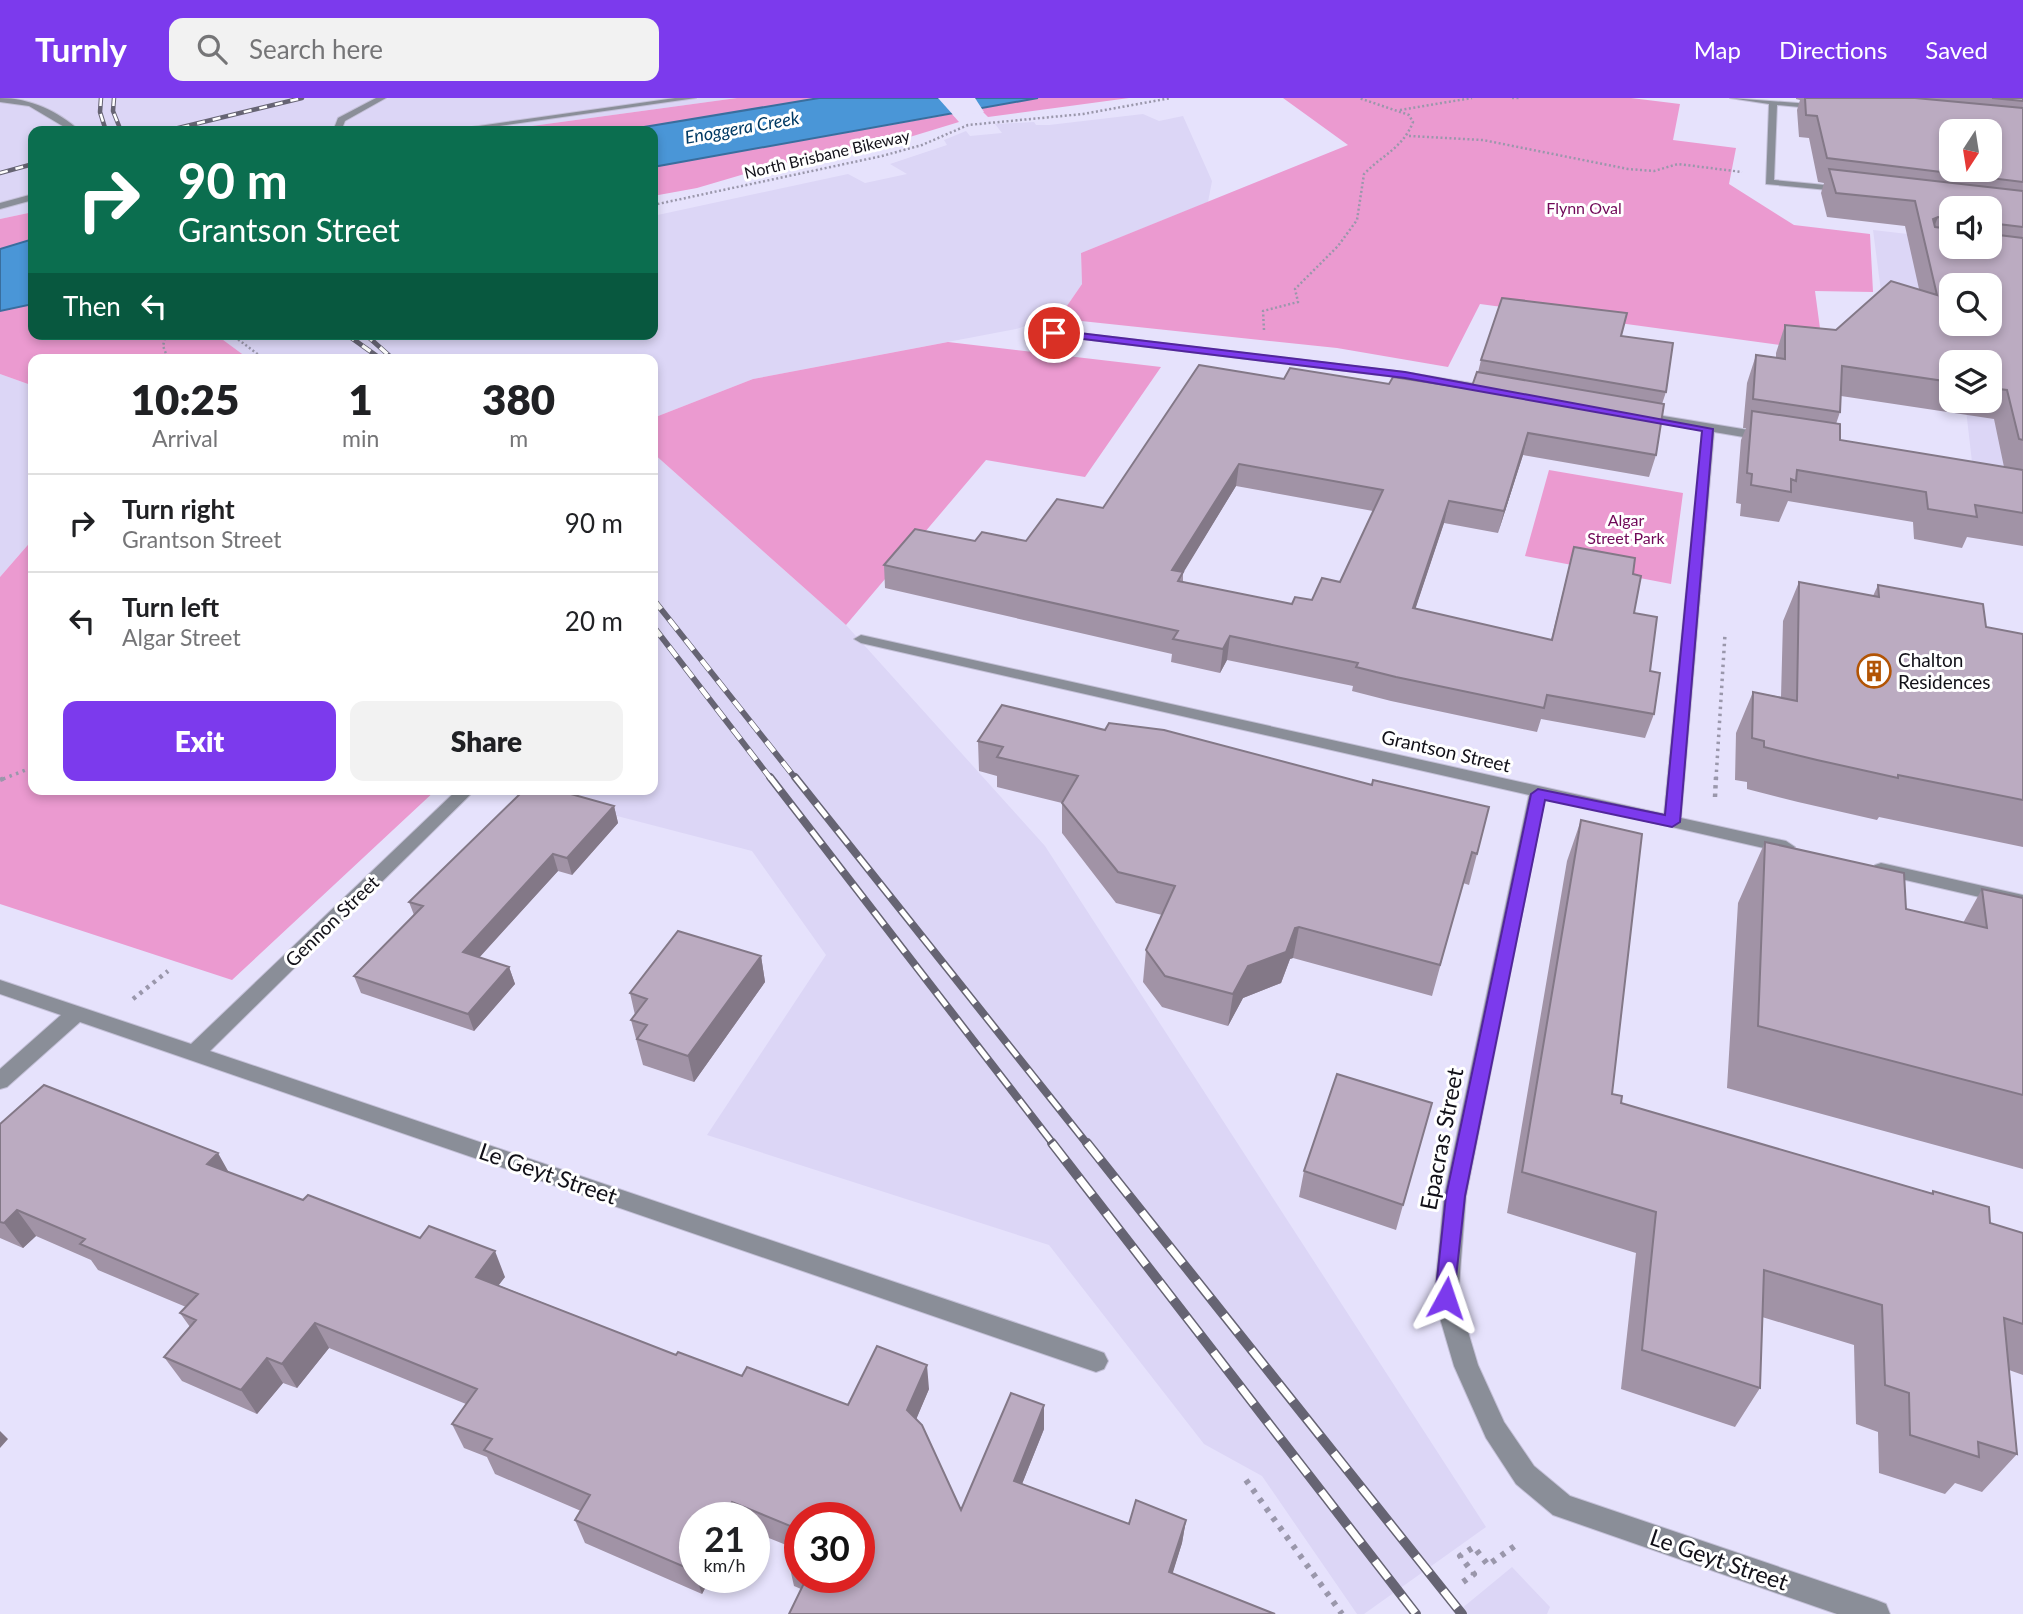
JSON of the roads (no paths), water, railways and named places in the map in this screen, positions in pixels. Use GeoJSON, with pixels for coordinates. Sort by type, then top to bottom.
{"type":"FeatureCollection","features":[{"type":"Feature","properties":{"kind":"street"},"geometry":{"type":"LineString","coordinates":[[339,126],[341,120],[382,98]]}},
{"type":"Feature","properties":{"kind":"street"},"geometry":{"type":"LineString","coordinates":[[485,126],[692,98]]}},
{"type":"Feature","properties":{"kind":"street"},"geometry":{"type":"LineString","coordinates":[[1734,98],[1829,107]]}},
{"type":"Feature","properties":{"kind":"street"},"geometry":{"type":"LineString","coordinates":[[5,99],[42,107],[69,126]]}},
{"type":"Feature","properties":{"kind":"street"},"geometry":{"type":"LineString","coordinates":[[1773,102],[1769,182],[1863,192]]}},
{"type":"Feature","properties":{"kind":"street"},"geometry":{"type":"LineString","coordinates":[[0,206],[28,198]]}},
{"type":"Feature","properties":{"kind":"street"},"geometry":{"type":"LineString","coordinates":[[1054,333],[1405,375],[1512,393]]}},
{"type":"Feature","properties":{"kind":"street"},"geometry":{"type":"LineString","coordinates":[[1631,415],[1779,439]]}},
{"type":"Feature","properties":{"kind":"street"},"geometry":{"type":"LineString","coordinates":[[1672,822],[1708,429]]}},
{"type":"Feature","properties":{"kind":"street","name":"Grantson Street"},"geometry":{"type":"LineString","coordinates":[[861,639],[1538,794],[1807,852]]}},
{"type":"Feature","properties":{"kind":"street","name":"Epacras Street"},"geometry":{"type":"LineString","coordinates":[[1538,794],[1455,1196],[1446,1298],[1466,1366],[1495,1430],[1525,1475],[1562,1506]]}},
{"type":"Feature","properties":{"kind":"street","name":"Gennon Street"},"geometry":{"type":"LineString","coordinates":[[195,1053],[462,795]]}},
{"type":"Feature","properties":{"kind":"street"},"geometry":{"type":"LineString","coordinates":[[1861,864],[2023,901]]}},
{"type":"Feature","properties":{"kind":"street","name":"Le Geyt Street"},"geometry":{"type":"LineString","coordinates":[[0,987],[1096,1361]]}},
{"type":"Feature","properties":{"kind":"street"},"geometry":{"type":"LineString","coordinates":[[0,1081],[77,1013]]}},
{"type":"Feature","properties":{"kind":"street","name":"Le Geyt Street"},"geometry":{"type":"LineString","coordinates":[[1562,1506],[1876,1614]]}},
{"type":"Feature","properties":{"kind":"water","name":"Enoggera Creek"},"geometry":{"type":"Polygon","coordinates":[[[819,98],[1038,98],[658,166],[658,126],[650,126],[819,98]]]}},
{"type":"Feature","properties":{"kind":"water"},"geometry":{"type":"Polygon","coordinates":[[[28,241],[28,305],[0,311],[0,249],[28,241]]]}},
{"type":"Feature","properties":{"kind":"railway"},"geometry":{"type":"LineString","coordinates":[[101,98],[100,112],[104,126]]}},
{"type":"Feature","properties":{"kind":"railway"},"geometry":{"type":"LineString","coordinates":[[114,98],[113,111],[119,126]]}},
{"type":"Feature","properties":{"kind":"railway"},"geometry":{"type":"LineString","coordinates":[[187,126],[302,98]]}},
{"type":"Feature","properties":{"kind":"railway"},"geometry":{"type":"LineString","coordinates":[[0,173],[28,165]]}},
{"type":"Feature","properties":{"kind":"railway"},"geometry":{"type":"LineString","coordinates":[[354,340],[374,354]]}},
{"type":"Feature","properties":{"kind":"railway"},"geometry":{"type":"LineString","coordinates":[[372,340],[387,354]]}},
{"type":"Feature","properties":{"kind":"railway"},"geometry":{"type":"LineString","coordinates":[[658,605],[796,779]]}},
{"type":"Feature","properties":{"kind":"railway"},"geometry":{"type":"LineString","coordinates":[[658,632],[771,779]]}},
{"type":"Feature","properties":{"kind":"railway"},"geometry":{"type":"LineString","coordinates":[[770,777],[1054,1145]]}},
{"type":"Feature","properties":{"kind":"railway"},"geometry":{"type":"LineString","coordinates":[[795,777],[1088,1145]]}},
{"type":"Feature","properties":{"kind":"railway"},"geometry":{"type":"LineString","coordinates":[[1052,1143],[1416,1614]]}},
{"type":"Feature","properties":{"kind":"railway"},"geometry":{"type":"LineString","coordinates":[[1087,1143],[1462,1614]]}},
{"type":"Feature","properties":{"kind":"place","name":"Chalton Residences"},"geometry":{"type":"Point","coordinates":[1874,671]}},
{"type":"Feature","properties":{"kind":"park label","name":"Flynn Oval"},"geometry":{"type":"Point","coordinates":[1584,208]}},
{"type":"Feature","properties":{"kind":"park label","name":"Algar Street Park"},"geometry":{"type":"Point","coordinates":[1626,529]}}]}
